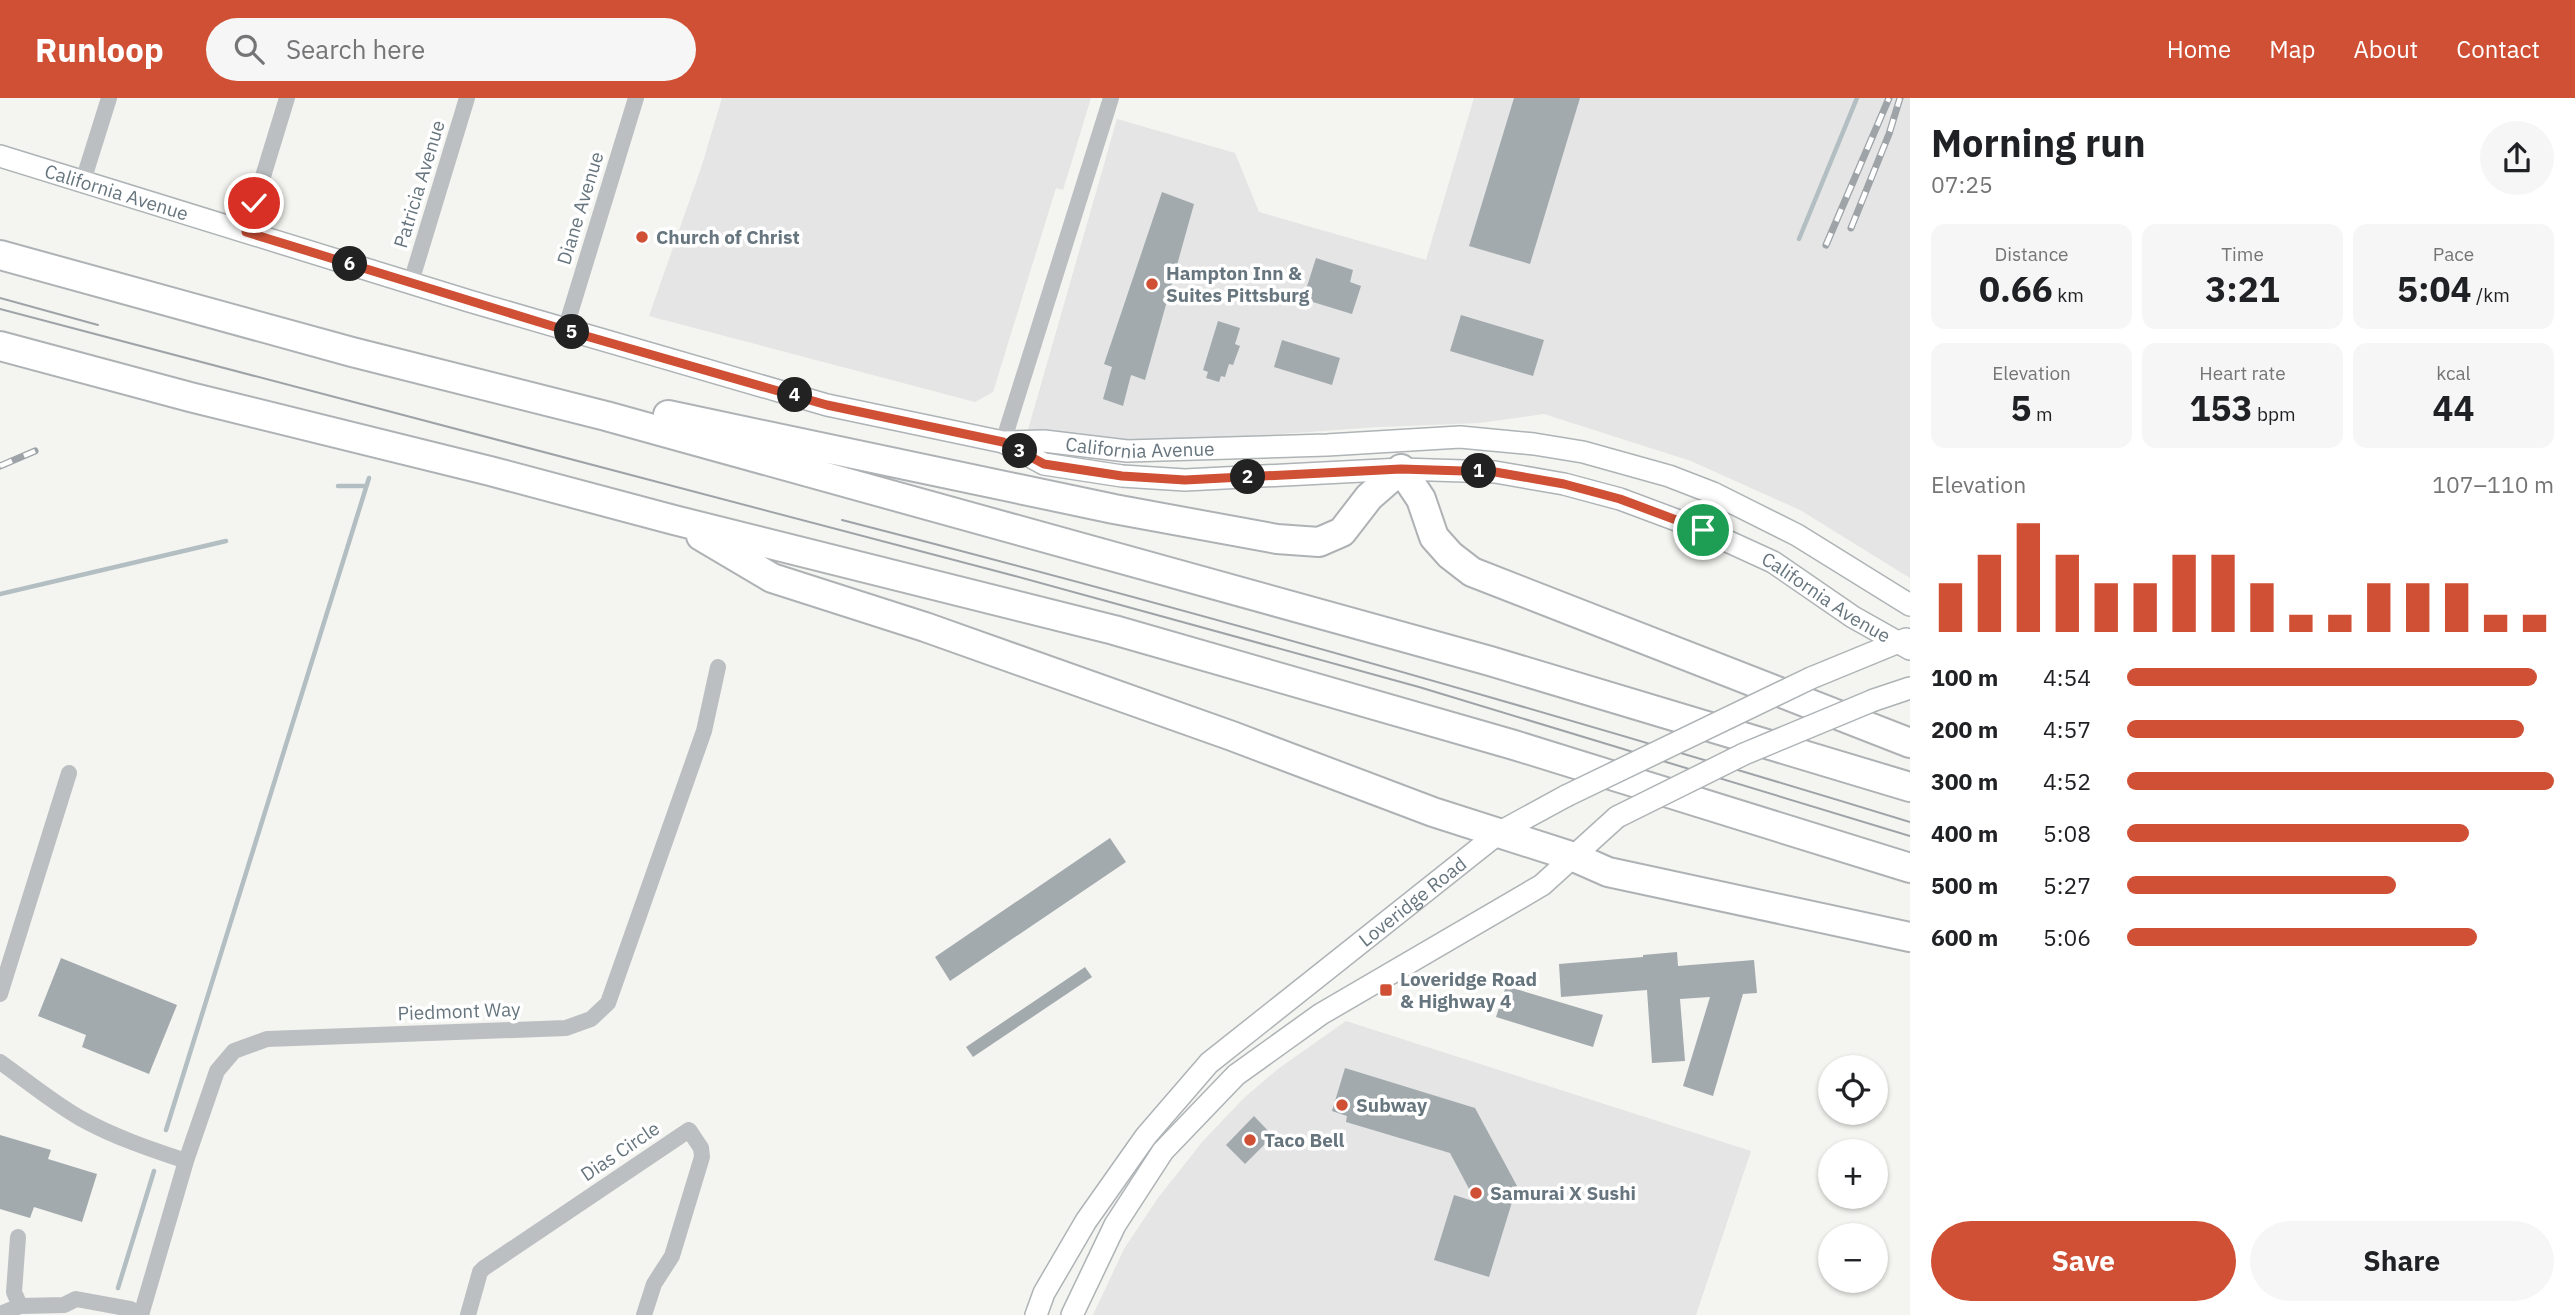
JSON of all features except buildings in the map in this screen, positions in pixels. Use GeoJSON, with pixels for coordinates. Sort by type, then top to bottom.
{"type":"FeatureCollection","features":[{"type":"Feature","properties":{"kind":"highway"},"geometry":{"type":"LineString","coordinates":[[0,254],[39,267],[470,383],[606,416],[1490,660],[1910,787]]}},
{"type":"Feature","properties":{"kind":"highway"},"geometry":{"type":"LineString","coordinates":[[0,346],[190,397],[1114,630],[1514,744],[1910,868]]}},
{"type":"Feature","properties":{"kind":"highway"},"geometry":{"type":"LineString","coordinates":[[606,416],[651,412],[1114,509],[1277,539],[1320,542],[1342,532],[1369,497],[1401,469],[1421,499],[1434,537],[1450,555],[1472,572],[1910,743]]}},
{"type":"Feature","properties":{"kind":"highway"},"geometry":{"type":"LineString","coordinates":[[674,520],[772,578],[925,627],[1232,736],[1433,812],[1574,857],[1608,872],[1910,937]]}},
{"type":"Feature","properties":{"kind":"main road","name":"California Avenue"},"geometry":{"type":"LineString","coordinates":[[0,156],[565,330],[827,405],[1003,442],[1044,441],[1127,451],[1327,445],[1460,437],[1583,452],[1669,476],[1713,493],[1797,535],[1910,605]]}},
{"type":"Feature","properties":{"kind":"main road","name":"California Avenue"},"geometry":{"type":"LineString","coordinates":[[1003,442],[1044,464],[1135,477],[1185,480],[1401,469],[1495,472],[1564,484],[1620,499],[1703,530],[1773,562],[1853,617],[1906,643]]}},
{"type":"Feature","properties":{"kind":"main road","name":"Loveridge Road"},"geometry":{"type":"LineString","coordinates":[[1036,1315],[1044,1293],[1086,1221],[1146,1136],[1209,1063],[1500,832],[1566,796],[1811,678],[1906,643]]}},
{"type":"Feature","properties":{"kind":"main road"},"geometry":{"type":"LineString","coordinates":[[1072,1315],[1115,1225],[1163,1152],[1236,1075],[1321,1014],[1542,885],[1617,817],[1744,754],[1910,688]]}},
{"type":"Feature","properties":{"kind":"street"},"geometry":{"type":"LineString","coordinates":[[83,181],[109,98]]}},
{"type":"Feature","properties":{"kind":"street"},"geometry":{"type":"LineString","coordinates":[[246,232],[287,98]]}},
{"type":"Feature","properties":{"kind":"street","name":"Patricia Avenue"},"geometry":{"type":"LineString","coordinates":[[411,282],[467,98]]}},
{"type":"Feature","properties":{"kind":"street","name":"Diane Avenue"},"geometry":{"type":"LineString","coordinates":[[565,330],[636,98]]}},
{"type":"Feature","properties":{"kind":"street"},"geometry":{"type":"LineString","coordinates":[[1003,442],[1111,98]]}},
{"type":"Feature","properties":{"kind":"street","name":"Piedmont Way"},"geometry":{"type":"LineString","coordinates":[[139,1315],[217,1070],[234,1051],[267,1039],[566,1028],[591,1019],[608,1003],[704,731],[718,667]]}},
{"type":"Feature","properties":{"kind":"street"},"geometry":{"type":"LineString","coordinates":[[0,994],[69,773]]}},
{"type":"Feature","properties":{"kind":"street"},"geometry":{"type":"LineString","coordinates":[[0,1062],[63,1107],[92,1124],[135,1144],[186,1161]]}},
{"type":"Feature","properties":{"kind":"street","name":"Dias Circle"},"geometry":{"type":"LineString","coordinates":[[468,1315],[480,1272],[484,1268],[690,1130],[701,1148],[702,1157],[672,1256],[654,1284],[644,1315]]}},
{"type":"Feature","properties":{"kind":"street"},"geometry":{"type":"LineString","coordinates":[[18,1237],[14,1292],[20,1306]]}},
{"type":"Feature","properties":{"kind":"street"},"geometry":{"type":"LineString","coordinates":[[0,1314],[20,1306],[69,1310],[76,1299],[131,1309],[139,1315]]}},
{"type":"Feature","properties":{"kind":"shaded area"},"geometry":{"type":"Polygon","coordinates":[[[722,98],[1091,98],[1063,190],[1056,188],[993,392],[975,402],[649,316],[702,165],[722,98]]]}},
{"type":"Feature","properties":{"kind":"shaded area"},"geometry":{"type":"Polygon","coordinates":[[[1474,98],[1910,98],[1910,578],[1800,510],[1691,461],[1544,414],[1479,423],[1379,427],[1126,445],[1028,430],[1117,119],[1235,153],[1259,212],[1426,260],[1474,98]]]}},
{"type":"Feature","properties":{"kind":"shaded area"},"geometry":{"type":"Polygon","coordinates":[[[1346,1021],[1751,1151],[1696,1315],[1093,1315],[1124,1249],[1158,1198],[1203,1141],[1244,1098],[1278,1069],[1346,1021]]]}},
{"type":"Feature","properties":{"kind":"waterway"},"geometry":{"type":"LineString","coordinates":[[1799,239],[1857,98]]}},
{"type":"Feature","properties":{"kind":"waterway"},"geometry":{"type":"LineString","coordinates":[[166,1130],[369,478]]}},
{"type":"Feature","properties":{"kind":"waterway"},"geometry":{"type":"LineString","coordinates":[[338,486],[366,486]]}},
{"type":"Feature","properties":{"kind":"waterway"},"geometry":{"type":"LineString","coordinates":[[0,594],[226,541]]}},
{"type":"Feature","properties":{"kind":"waterway"},"geometry":{"type":"LineString","coordinates":[[118,1288],[154,1171]]}},
{"type":"Feature","properties":{"kind":"tram line"},"geometry":{"type":"LineString","coordinates":[[0,298],[98,325]]}},
{"type":"Feature","properties":{"kind":"tram line"},"geometry":{"type":"LineString","coordinates":[[0,309],[1015,576],[1419,687],[1910,836]]}},
{"type":"Feature","properties":{"kind":"tram line"},"geometry":{"type":"LineString","coordinates":[[842,520],[1378,665],[1910,822]]}},
{"type":"Feature","properties":{"kind":"railway"},"geometry":{"type":"LineString","coordinates":[[1826,245],[1889,98]]}},
{"type":"Feature","properties":{"kind":"railway"},"geometry":{"type":"LineString","coordinates":[[1851,228],[1889,134],[1900,98]]}},
{"type":"Feature","properties":{"kind":"railway"},"geometry":{"type":"LineString","coordinates":[[0,466],[35,451]]}},
{"type":"Feature","properties":{"kind":"place","name":"Church of Christ"},"geometry":{"type":"Point","coordinates":[642,237]}},
{"type":"Feature","properties":{"kind":"place","name":"Hampton Inn & Suites Pittsburg"},"geometry":{"type":"Point","coordinates":[1152,284]}},
{"type":"Feature","properties":{"kind":"place","name":"Loveridge Road & Highway 4"},"geometry":{"type":"Point","coordinates":[1386,990]}},
{"type":"Feature","properties":{"kind":"place","name":"Subway"},"geometry":{"type":"Point","coordinates":[1342,1105]}},
{"type":"Feature","properties":{"kind":"place","name":"Taco Bell"},"geometry":{"type":"Point","coordinates":[1250,1140]}},
{"type":"Feature","properties":{"kind":"place","name":"Samurai X Sushi"},"geometry":{"type":"Point","coordinates":[1476,1193]}},
{"type":"Feature","properties":{"kind":"route"},"geometry":{"type":"LineString","coordinates":[[254,203],[246,232],[565,330],[827,405],[1003,442],[1044,464],[1122,476],[1185,480],[1323,471],[1401,469],[1495,472],[1564,484],[1620,499],[1703,530]]}}]}
